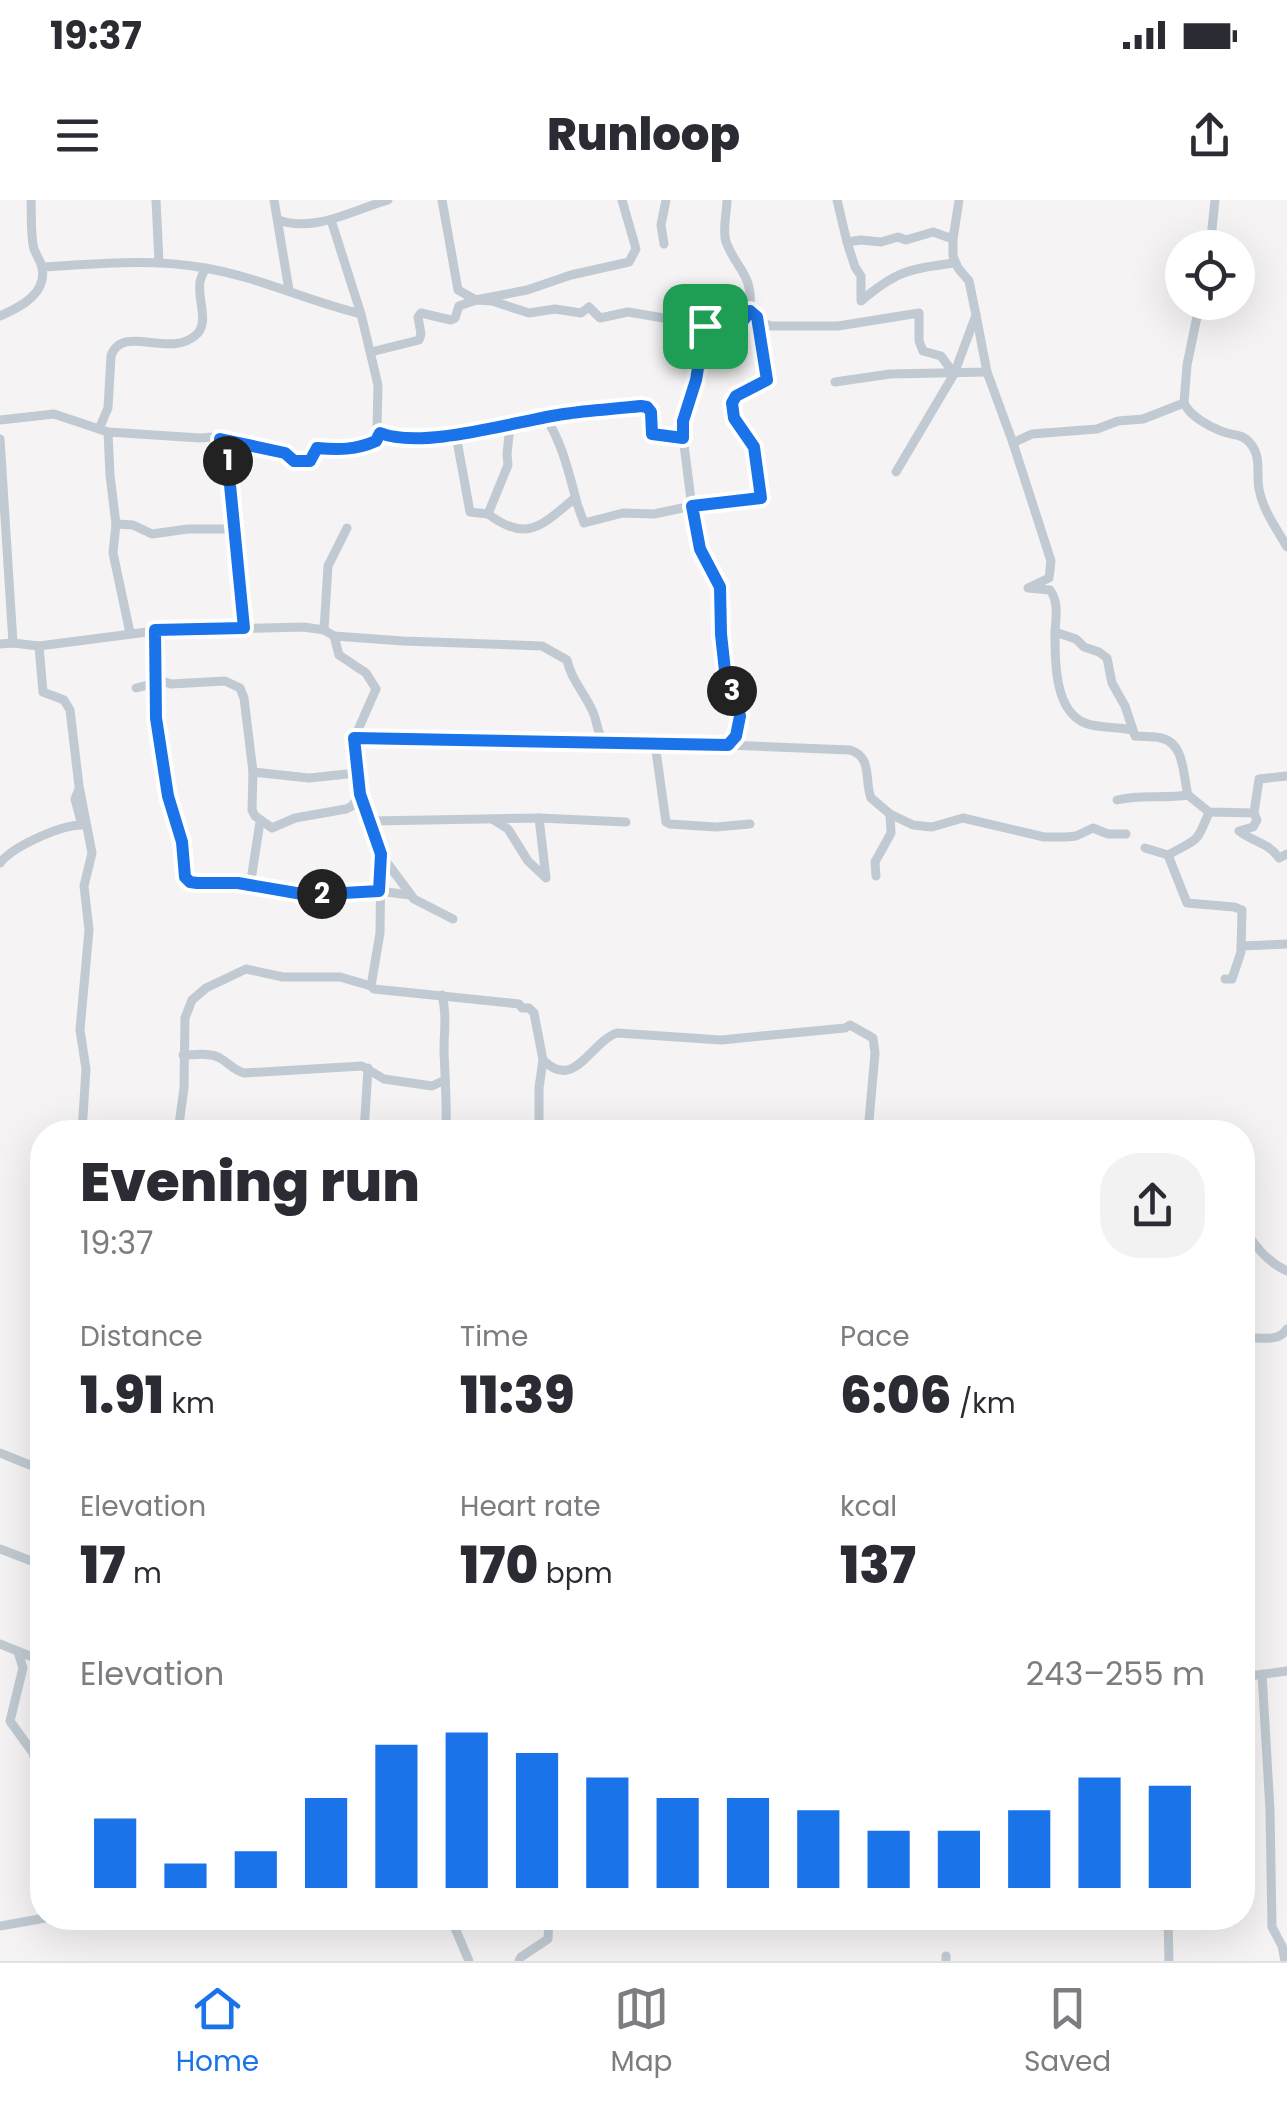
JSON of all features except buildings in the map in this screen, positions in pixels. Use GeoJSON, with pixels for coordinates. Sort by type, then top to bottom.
{"type":"FeatureCollection","features":[{"type":"Feature","properties":{"kind":"street"},"geometry":{"type":"LineString","coordinates":[[0,316],[35,295],[41,284],[42,268],[32,240],[31,200]]}},
{"type":"Feature","properties":{"kind":"street"},"geometry":{"type":"LineString","coordinates":[[156,200],[159,263]]}},
{"type":"Feature","properties":{"kind":"street"},"geometry":{"type":"LineString","coordinates":[[274,200],[289,290]]}},
{"type":"Feature","properties":{"kind":"street"},"geometry":{"type":"LineString","coordinates":[[278,220],[323,222],[358,205],[388,200]]}},
{"type":"Feature","properties":{"kind":"street"},"geometry":{"type":"LineString","coordinates":[[442,200],[458,290],[476,300],[492,300],[529,312],[554,309],[580,313],[589,307],[600,318],[628,312],[705,326],[740,325]]}},
{"type":"Feature","properties":{"kind":"street"},"geometry":{"type":"LineString","coordinates":[[371,352],[419,340],[421,313],[451,320],[459,306],[476,300],[629,262],[636,248],[622,200]]}},
{"type":"Feature","properties":{"kind":"street"},"geometry":{"type":"LineString","coordinates":[[664,244],[661,225],[666,200]]}},
{"type":"Feature","properties":{"kind":"street"},"geometry":{"type":"LineString","coordinates":[[584,523],[623,513],[654,514],[761,498],[754,447],[734,418],[732,403],[736,396],[767,380],[749,286],[725,239],[727,200]]}},
{"type":"Feature","properties":{"kind":"street"},"geometry":{"type":"LineString","coordinates":[[838,200],[847,242],[862,276],[862,301],[899,273],[954,263]]}},
{"type":"Feature","properties":{"kind":"street"},"geometry":{"type":"LineString","coordinates":[[959,200],[954,263],[970,281],[987,372],[1051,561],[1050,578],[1028,588],[1050,590],[1056,598],[1061,694],[1079,721],[1100,728],[1132,730]]}},
{"type":"Feature","properties":{"kind":"street"},"geometry":{"type":"LineString","coordinates":[[1212,230],[1215,200]]}},
{"type":"Feature","properties":{"kind":"street"},"geometry":{"type":"LineString","coordinates":[[331,220],[371,352],[378,385],[380,433],[393,438],[456,434],[585,412],[647,407],[651,412],[652,434],[683,438]]}},
{"type":"Feature","properties":{"kind":"street"},"geometry":{"type":"LineString","coordinates":[[847,242],[882,242],[898,237],[906,240],[934,232],[953,239]]}},
{"type":"Feature","properties":{"kind":"street"},"geometry":{"type":"LineString","coordinates":[[42,268],[159,263],[206,268],[361,314]]}},
{"type":"Feature","properties":{"kind":"street"},"geometry":{"type":"LineString","coordinates":[[130,633],[113,553],[116,524],[103,431],[111,356],[120,344],[133,341],[174,346],[194,336],[202,323],[200,287],[206,268]]}},
{"type":"Feature","properties":{"kind":"street"},"geometry":{"type":"LineString","coordinates":[[699,364],[716,353],[754,314]]}},
{"type":"Feature","properties":{"kind":"street"},"geometry":{"type":"LineString","coordinates":[[754,314],[771,326],[838,326],[919,314],[923,351],[941,356],[954,374]]}},
{"type":"Feature","properties":{"kind":"street"},"geometry":{"type":"LineString","coordinates":[[896,472],[954,374],[976,315]]}},
{"type":"Feature","properties":{"kind":"street"},"geometry":{"type":"LineString","coordinates":[[1197,320],[1188,365],[1186,410],[1222,432],[1247,439],[1253,447],[1258,461],[1258,486],[1287,548]]}},
{"type":"Feature","properties":{"kind":"street"},"geometry":{"type":"LineString","coordinates":[[705,326],[692,398],[683,421],[683,438],[700,549],[720,587],[725,671],[740,716],[736,736],[728,745]]}},
{"type":"Feature","properties":{"kind":"street"},"geometry":{"type":"LineString","coordinates":[[835,382],[890,374],[987,372]]}},
{"type":"Feature","properties":{"kind":"street"},"geometry":{"type":"LineString","coordinates":[[1013,442],[1032,434],[1097,429],[1118,421],[1143,419],[1184,403]]}},
{"type":"Feature","properties":{"kind":"street"},"geometry":{"type":"LineString","coordinates":[[0,420],[54,414],[103,431],[213,437],[285,453],[294,461],[310,461],[317,448],[341,450],[364,446],[376,441],[380,433]]}},
{"type":"Feature","properties":{"kind":"street"},"geometry":{"type":"LineString","coordinates":[[546,418],[564,454],[584,523]]}},
{"type":"Feature","properties":{"kind":"street"},"geometry":{"type":"LineString","coordinates":[[488,514],[508,465],[510,425]]}},
{"type":"Feature","properties":{"kind":"street"},"geometry":{"type":"LineString","coordinates":[[456,434],[470,512],[488,514],[502,524],[526,531],[537,528],[575,498],[584,523]]}},
{"type":"Feature","properties":{"kind":"street"},"geometry":{"type":"LineString","coordinates":[[0,439],[12,642]]}},
{"type":"Feature","properties":{"kind":"street"},"geometry":{"type":"LineString","coordinates":[[220,439],[227,454],[244,628]]}},
{"type":"Feature","properties":{"kind":"street"},"geometry":{"type":"LineString","coordinates":[[116,524],[133,524],[152,534],[236,529]]}},
{"type":"Feature","properties":{"kind":"street"},"geometry":{"type":"LineString","coordinates":[[324,630],[328,566],[347,528]]}},
{"type":"Feature","properties":{"kind":"street"},"geometry":{"type":"LineString","coordinates":[[0,644],[39,646],[155,630],[304,627],[334,636],[542,646],[567,660],[572,677],[592,709],[600,738],[608,743]]}},
{"type":"Feature","properties":{"kind":"street"},"geometry":{"type":"LineString","coordinates":[[155,630],[156,718],[168,796],[182,842],[185,877],[190,882],[238,883],[308,895],[379,891],[410,895]]}},
{"type":"Feature","properties":{"kind":"street"},"geometry":{"type":"LineString","coordinates":[[1055,632],[1076,639],[1107,658],[1112,683],[1135,736],[1164,738],[1173,743],[1181,756],[1188,795],[1209,812],[1254,813]]}},
{"type":"Feature","properties":{"kind":"street"},"geometry":{"type":"LineString","coordinates":[[334,636],[339,655],[366,673],[376,689],[354,738],[360,794],[381,854],[414,899],[453,919]]}},
{"type":"Feature","properties":{"kind":"street"},"geometry":{"type":"LineString","coordinates":[[39,646],[43,692],[64,700],[70,710],[92,853],[84,886],[89,930],[80,1030],[86,1069],[83,1120]]}},
{"type":"Feature","properties":{"kind":"street"},"geometry":{"type":"LineString","coordinates":[[136,688],[157,680],[180,684],[226,681],[240,688],[254,772],[252,810],[260,822],[272,828],[296,818],[346,810],[360,794]]}},
{"type":"Feature","properties":{"kind":"street"},"geometry":{"type":"LineString","coordinates":[[354,738],[850,750],[865,760],[871,798],[890,814],[913,825],[932,827],[954,819],[972,819],[1044,837],[1076,836],[1094,828],[1108,834],[1126,834]]}},
{"type":"Feature","properties":{"kind":"street"},"geometry":{"type":"LineString","coordinates":[[656,744],[666,822],[716,827],[750,824]]}},
{"type":"Feature","properties":{"kind":"street"},"geometry":{"type":"LineString","coordinates":[[254,772],[308,778],[356,773]]}},
{"type":"Feature","properties":{"kind":"street"},"geometry":{"type":"LineString","coordinates":[[1287,776],[1259,779],[1254,827],[1239,831],[1272,848],[1279,858],[1287,854]]}},
{"type":"Feature","properties":{"kind":"street"},"geometry":{"type":"LineString","coordinates":[[0,863],[21,845],[70,825],[82,825],[75,799],[79,786]]}},
{"type":"Feature","properties":{"kind":"street"},"geometry":{"type":"LineString","coordinates":[[1118,800],[1138,795],[1188,795]]}},
{"type":"Feature","properties":{"kind":"street"},"geometry":{"type":"LineString","coordinates":[[1144,848],[1168,855],[1194,843],[1202,834],[1209,812]]}},
{"type":"Feature","properties":{"kind":"street"},"geometry":{"type":"LineString","coordinates":[[876,876],[876,862],[891,833],[890,814]]}},
{"type":"Feature","properties":{"kind":"street"},"geometry":{"type":"LineString","coordinates":[[371,821],[539,818],[626,822]]}},
{"type":"Feature","properties":{"kind":"street"},"geometry":{"type":"LineString","coordinates":[[492,820],[508,829],[528,861],[546,878],[539,818]]}},
{"type":"Feature","properties":{"kind":"street"},"geometry":{"type":"LineString","coordinates":[[252,880],[260,822]]}},
{"type":"Feature","properties":{"kind":"street"},"geometry":{"type":"LineString","coordinates":[[371,986],[380,933],[381,854]]}},
{"type":"Feature","properties":{"kind":"street"},"geometry":{"type":"LineString","coordinates":[[1168,855],[1187,903],[1242,910],[1241,946],[1232,979],[1225,979]]}},
{"type":"Feature","properties":{"kind":"street"},"geometry":{"type":"LineString","coordinates":[[1241,946],[1287,944]]}},
{"type":"Feature","properties":{"kind":"street"},"geometry":{"type":"LineString","coordinates":[[180,1120],[185,1018],[192,1000],[206,988],[246,969],[283,977],[340,977],[374,989],[442,994],[529,1008],[534,1013],[543,1060],[539,1120]]}},
{"type":"Feature","properties":{"kind":"street"},"geometry":{"type":"LineString","coordinates":[[442,994],[446,1012],[447,1120]]}},
{"type":"Feature","properties":{"kind":"street"},"geometry":{"type":"LineString","coordinates":[[543,1060],[552,1069],[572,1068],[608,1036],[617,1033],[721,1040],[850,1025],[873,1038],[869,1120]]}},
{"type":"Feature","properties":{"kind":"street"},"geometry":{"type":"LineString","coordinates":[[183,1055],[208,1054],[244,1073],[362,1066],[384,1079],[432,1086],[445,1080]]}},
{"type":"Feature","properties":{"kind":"street"},"geometry":{"type":"LineString","coordinates":[[365,1120],[368,1068]]}},
{"type":"Feature","properties":{"kind":"street"},"geometry":{"type":"LineString","coordinates":[[1255,1243],[1276,1266],[1287,1271]]}},
{"type":"Feature","properties":{"kind":"street"},"geometry":{"type":"LineString","coordinates":[[1255,1338],[1274,1339],[1287,1329]]}},
{"type":"Feature","properties":{"kind":"street"},"geometry":{"type":"LineString","coordinates":[[0,1453],[30,1465]]}},
{"type":"Feature","properties":{"kind":"street"},"geometry":{"type":"LineString","coordinates":[[0,1549],[30,1558]]}},
{"type":"Feature","properties":{"kind":"street"},"geometry":{"type":"LineString","coordinates":[[0,1644],[30,1656]]}},
{"type":"Feature","properties":{"kind":"street"},"geometry":{"type":"LineString","coordinates":[[18,1652],[22,1668],[10,1721],[30,1748]]}},
{"type":"Feature","properties":{"kind":"street"},"geometry":{"type":"LineString","coordinates":[[1255,1675],[1287,1671]]}},
{"type":"Feature","properties":{"kind":"street"},"geometry":{"type":"LineString","coordinates":[[1262,1674],[1272,1927],[1282,1946],[1284,1961]]}},
{"type":"Feature","properties":{"kind":"street"},"geometry":{"type":"LineString","coordinates":[[0,1726],[17,1731]]}},
{"type":"Feature","properties":{"kind":"street"},"geometry":{"type":"LineString","coordinates":[[0,1926],[30,1921]]}},
{"type":"Feature","properties":{"kind":"street"},"geometry":{"type":"LineString","coordinates":[[454,1930],[470,1961]]}},
{"type":"Feature","properties":{"kind":"street"},"geometry":{"type":"LineString","coordinates":[[519,1961],[548,1939],[548,1930]]}},
{"type":"Feature","properties":{"kind":"street"},"geometry":{"type":"LineString","coordinates":[[1168,1930],[1169,1961]]}},
{"type":"Feature","properties":{"kind":"route"},"geometry":{"type":"LineString","coordinates":[[750,311],[757,317],[767,380],[736,396],[732,403],[734,418],[754,447],[761,498],[692,506],[700,549],[720,587],[725,671],[740,716],[736,736],[728,745],[354,738],[360,794],[381,854],[379,891],[308,895],[238,883],[190,882],[185,877],[182,842],[168,796],[156,718],[155,630],[244,628],[227,454],[220,439],[285,453],[294,461],[310,461],[317,448],[341,450],[364,446],[376,441],[380,433],[393,438],[456,434],[560,414],[641,406],[651,412],[650,431],[654,436],[683,438],[683,421],[692,398],[705,326],[740,325],[750,311]]}}]}
